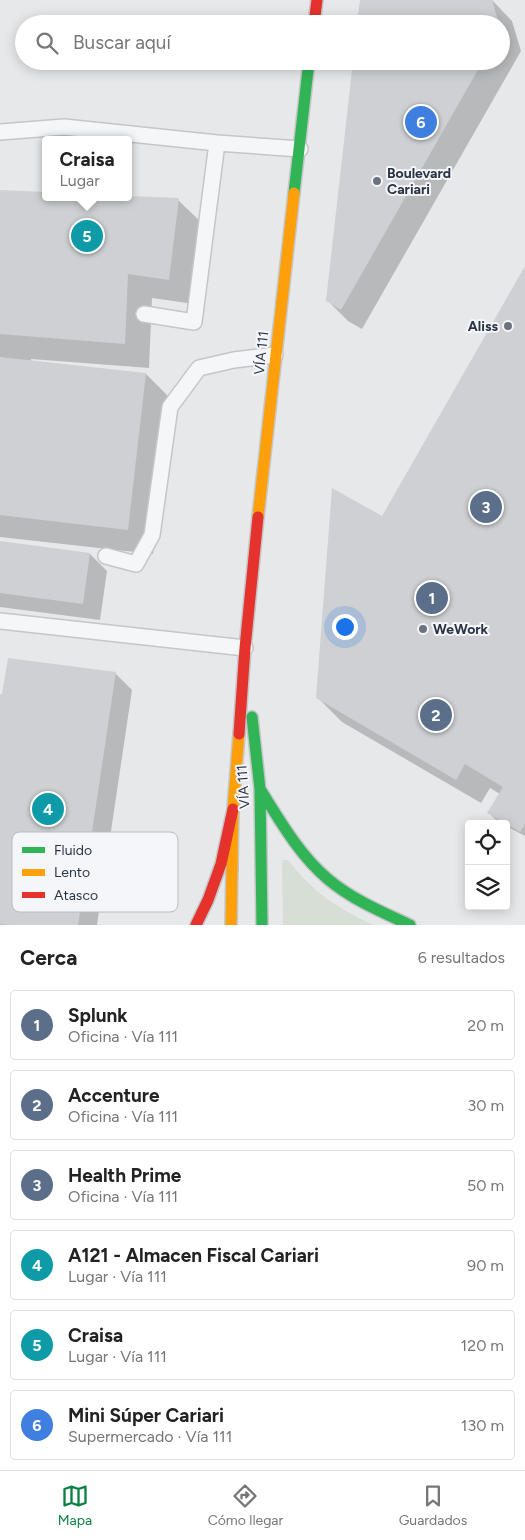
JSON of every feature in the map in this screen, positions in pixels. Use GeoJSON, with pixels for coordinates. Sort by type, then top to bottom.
{"type":"FeatureCollection","features":[{"type":"Feature","properties":{"kind":"main road"},"geometry":{"type":"LineString","coordinates":[[315,15],[317,0]]}},
{"type":"Feature","properties":{"kind":"main road","name":"VÍA 111"},"geometry":{"type":"LineString","coordinates":[[231,925],[233,809],[245,648],[275,355],[308,70]]}},
{"type":"Feature","properties":{"kind":"main road","name":"VÍA 111"},"geometry":{"type":"LineString","coordinates":[[245,648],[260,789],[262,925]]}},
{"type":"Feature","properties":{"kind":"main road"},"geometry":{"type":"LineString","coordinates":[[260,789],[285,830],[303,854],[330,881],[349,894],[410,925]]}},
{"type":"Feature","properties":{"kind":"main road"},"geometry":{"type":"LineString","coordinates":[[196,925],[208,900],[221,864],[233,809]]}},
{"type":"Feature","properties":{"kind":"lane"},"geometry":{"type":"LineString","coordinates":[[0,132],[64,127],[217,143],[300,149]]}},
{"type":"Feature","properties":{"kind":"lane"},"geometry":{"type":"LineString","coordinates":[[144,314],[194,322],[217,143]]}},
{"type":"Feature","properties":{"kind":"lane"},"geometry":{"type":"LineString","coordinates":[[106,556],[136,564],[152,535],[170,407],[198,368],[234,360],[275,355]]}},
{"type":"Feature","properties":{"kind":"lane"},"geometry":{"type":"LineString","coordinates":[[0,621],[245,648]]}},
{"type":"Feature","properties":{"kind":"shaded area"},"geometry":{"type":"Polygon","coordinates":[[[283,860],[288,860],[307,882],[326,898],[347,912],[373,925],[283,925],[283,860]]]}},
{"type":"Feature","properties":{"kind":"building"},"geometry":{"type":"Polygon","coordinates":[[[360,0],[492,0],[496,15],[358,15],[360,0]]]}},
{"type":"Feature","properties":{"kind":"building","name":"Boulevard Cariari"},"geometry":{"type":"Polygon","coordinates":[[[352,70],[478,70],[341,310],[326,301],[352,70]]]}},
{"type":"Feature","properties":{"kind":"building"},"geometry":{"type":"Polygon","coordinates":[[[0,190],[42,192],[42,201],[132,201],[132,196],[179,198],[169,280],[128,274],[125,344],[0,334],[0,190]]]}},
{"type":"Feature","properties":{"kind":"building"},"geometry":{"type":"Polygon","coordinates":[[[525,266],[525,824],[520,832],[510,826],[510,820],[499,820],[487,813],[503,787],[465,764],[456,780],[316,698],[332,488],[382,516],[525,266]]]}},
{"type":"Feature","properties":{"kind":"building"},"geometry":{"type":"Polygon","coordinates":[[[0,357],[146,373],[128,530],[0,515],[0,357]]]}},
{"type":"Feature","properties":{"kind":"building"},"geometry":{"type":"Polygon","coordinates":[[[0,541],[90,553],[83,604],[0,593],[0,541]]]}},
{"type":"Feature","properties":{"kind":"building"},"geometry":{"type":"Polygon","coordinates":[[[8,658],[116,672],[92,832],[12,832],[12,912],[80,912],[78,925],[0,924],[0,694],[2,694],[8,658]]]}},
{"type":"Feature","properties":{"kind":"traffic: fast"},"geometry":{"type":"LineString","coordinates":[[294,193],[308,70]]}},
{"type":"Feature","properties":{"kind":"traffic: fast"},"geometry":{"type":"LineString","coordinates":[[252,717],[260,789],[262,925]]}},
{"type":"Feature","properties":{"kind":"traffic: fast"},"geometry":{"type":"LineString","coordinates":[[260,789],[291,838],[319,871],[338,887],[358,900],[410,925]]}},
{"type":"Feature","properties":{"kind":"traffic: slow"},"geometry":{"type":"LineString","coordinates":[[258,517],[294,193]]}},
{"type":"Feature","properties":{"kind":"traffic: slow"},"geometry":{"type":"LineString","coordinates":[[231,925],[233,809],[239,734]]}},
{"type":"Feature","properties":{"kind":"traffic: jam"},"geometry":{"type":"LineString","coordinates":[[315,15],[317,0]]}},
{"type":"Feature","properties":{"kind":"traffic: jam"},"geometry":{"type":"LineString","coordinates":[[239,734],[245,648],[258,517]]}},
{"type":"Feature","properties":{"kind":"traffic: jam"},"geometry":{"type":"LineString","coordinates":[[196,925],[208,900],[221,864],[233,809]]}},
{"type":"Feature","properties":{"kind":"place","name":"Mini Súper Cariari"},"geometry":{"type":"Point","coordinates":[421,122]}},
{"type":"Feature","properties":{"kind":"place","name":"Boulevard Cariari"},"geometry":{"type":"Point","coordinates":[377,181]}},
{"type":"Feature","properties":{"kind":"place","name":"Craisa"},"geometry":{"type":"Point","coordinates":[87,236]}},
{"type":"Feature","properties":{"kind":"place","name":"Aliss"},"geometry":{"type":"Point","coordinates":[508,326]}},
{"type":"Feature","properties":{"kind":"place","name":"Health Prime"},"geometry":{"type":"Point","coordinates":[486,507]}},
{"type":"Feature","properties":{"kind":"place","name":"Splunk"},"geometry":{"type":"Point","coordinates":[432,598]}},
{"type":"Feature","properties":{"kind":"place","name":"WeWork"},"geometry":{"type":"Point","coordinates":[423,629]}},
{"type":"Feature","properties":{"kind":"place","name":"Accenture"},"geometry":{"type":"Point","coordinates":[436,715]}},
{"type":"Feature","properties":{"kind":"place","name":"A121 - Almacen Fiscal Cariari"},"geometry":{"type":"Point","coordinates":[48,809]}}]}
